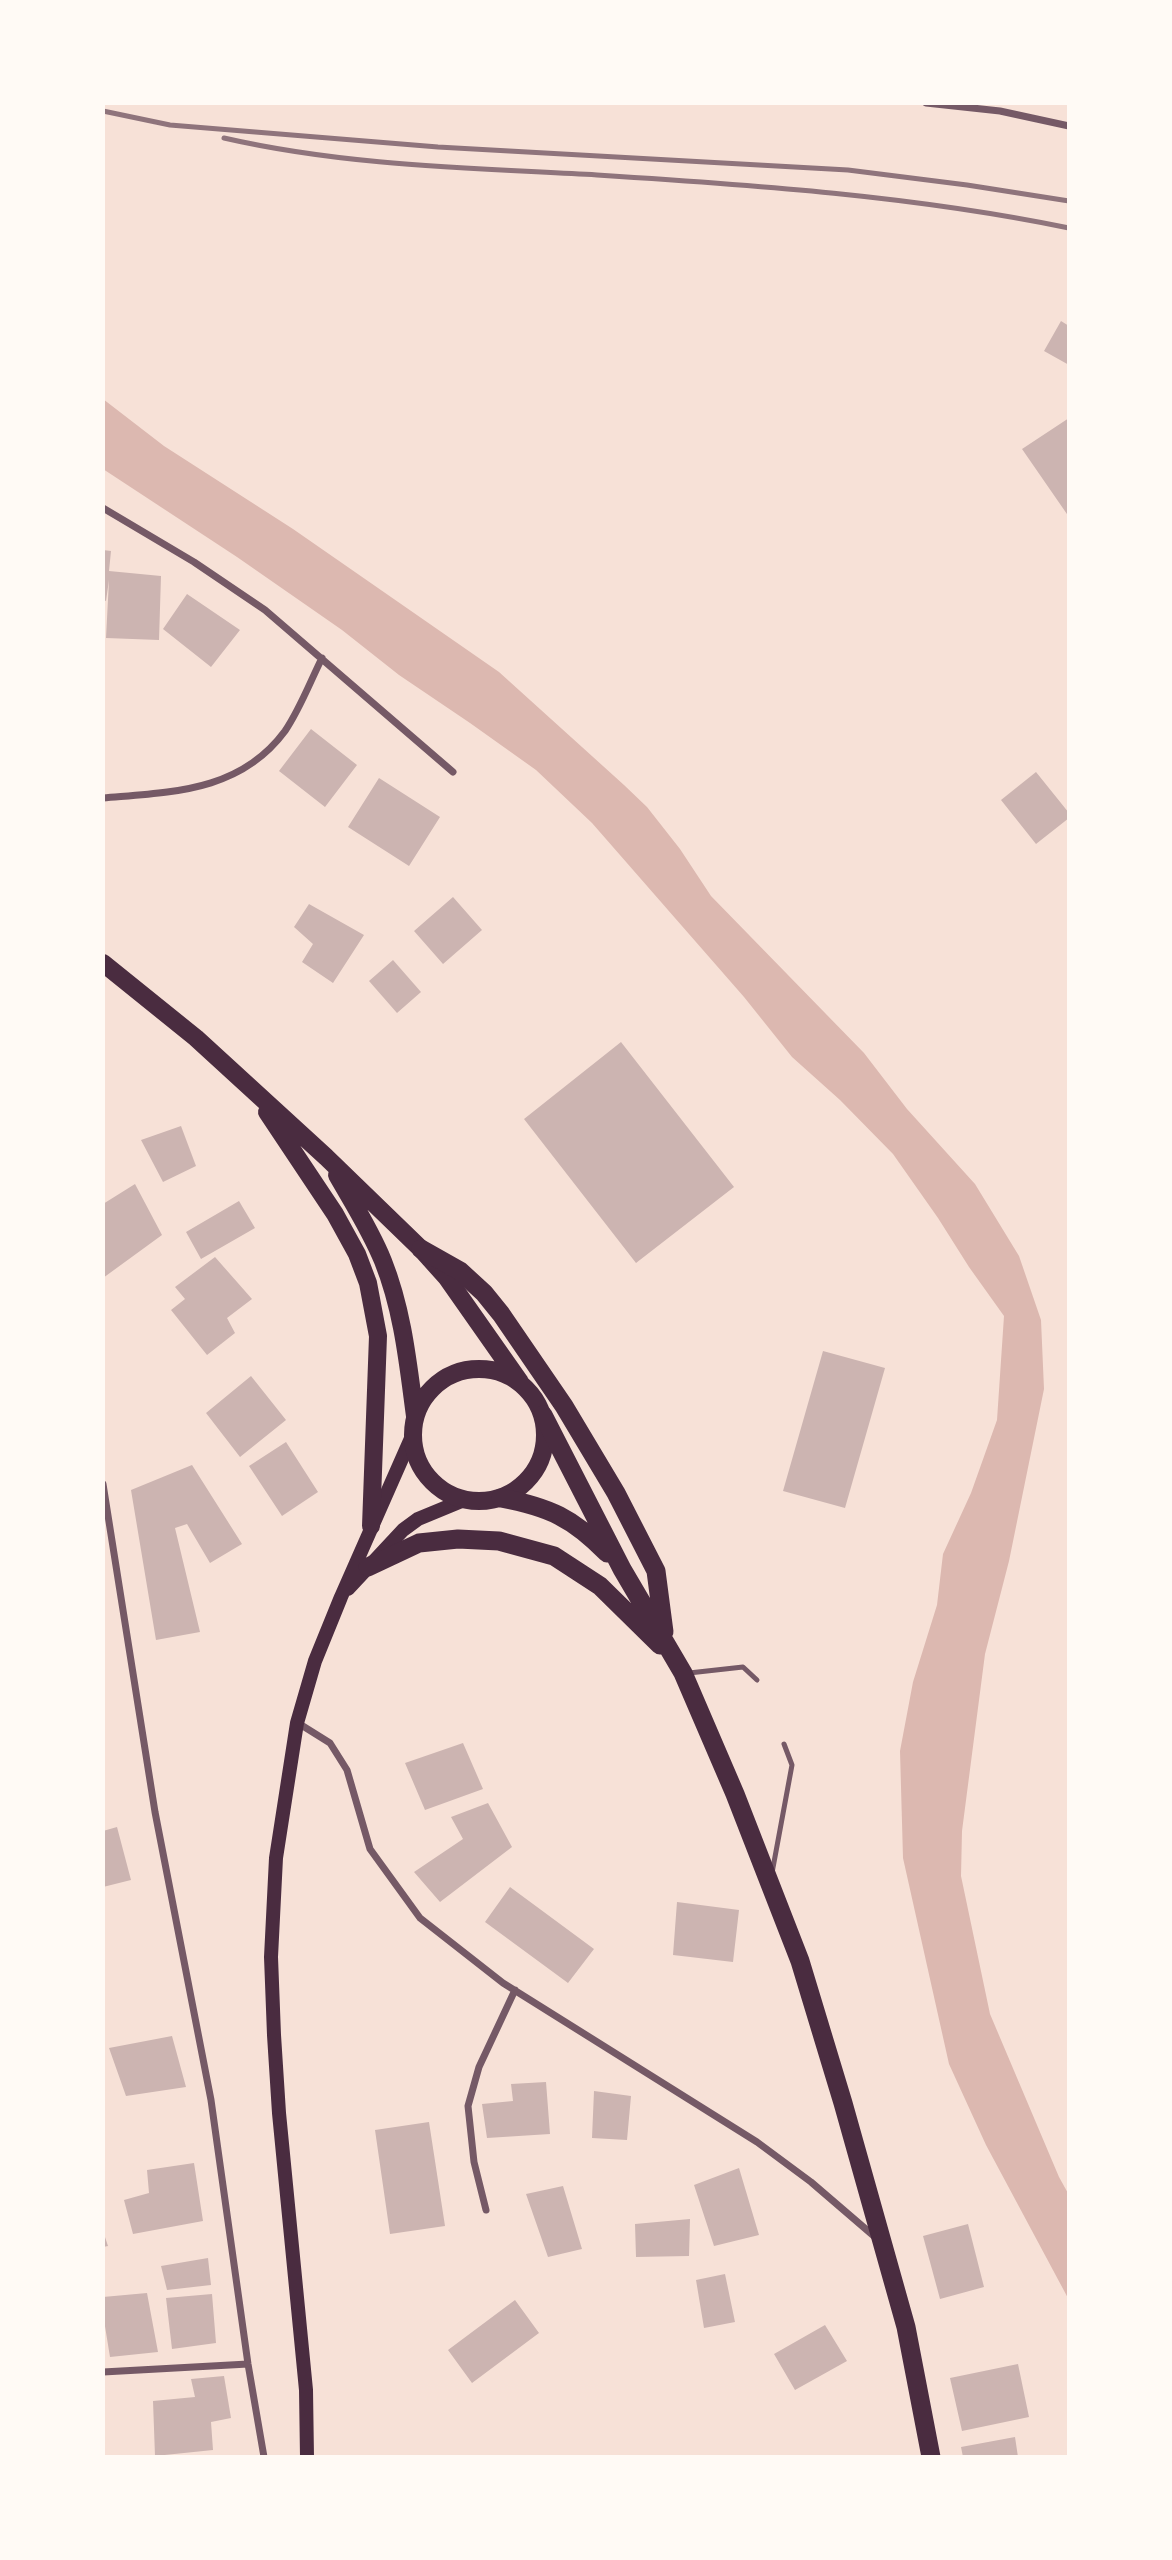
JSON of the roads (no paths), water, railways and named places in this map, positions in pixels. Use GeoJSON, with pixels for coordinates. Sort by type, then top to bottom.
{"type":"FeatureCollection","features":[{"type":"Feature","properties":{"kind":"highway"},"geometry":{"type":"LineString","coordinates":[[421,1249],[460,1271],[484,1293],[502,1314],[564,1406],[616,1493],[656,1571],[665,1640]]}},
{"type":"Feature","properties":{"kind":"highway"},"geometry":{"type":"LineString","coordinates":[[543,1415],[622,1569],[680,1667],[771,1883],[800,1961],[883,2244],[906,2327],[931,2457]]}},
{"type":"Feature","properties":{"kind":"highway"},"geometry":{"type":"LineString","coordinates":[[501,1498],[567,1518],[585,1531],[622,1569]]}},
{"type":"Feature","properties":{"kind":"highway"},"geometry":{"type":"LineString","coordinates":[[368,1567],[419,1543],[457,1539],[499,1541],[554,1556],[600,1586],[680,1667]]}},
{"type":"Feature","properties":{"kind":"main road"},"geometry":{"type":"LineString","coordinates":[[103,963],[196,1038],[326,1157],[421,1249],[447,1278],[520,1382],[534,1397],[543,1415],[546,1436],[542,1456],[533,1474],[519,1489],[501,1498],[483,1502],[464,1500],[447,1494],[433,1484],[422,1470],[415,1454],[412,1436]]}},
{"type":"Feature","properties":{"kind":"main road"},"geometry":{"type":"LineString","coordinates":[[251,1089],[335,1214],[357,1254],[368,1283],[377,1336],[371,1526]]}},
{"type":"Feature","properties":{"kind":"main road"},"geometry":{"type":"LineString","coordinates":[[307,2457],[306,2390],[279,2113],[271,1957],[276,1858],[298,1723],[315,1661],[412,1436],[415,1416],[402,1328],[383,1261],[368,1229],[326,1157]]}},
{"type":"Feature","properties":{"kind":"main road"},"geometry":{"type":"LineString","coordinates":[[415,1416],[425,1397],[440,1382],[458,1372],[480,1368],[501,1372],[520,1382]]}},
{"type":"Feature","properties":{"kind":"main road"},"geometry":{"type":"LineString","coordinates":[[341,1597],[404,1530],[418,1519],[464,1500]]}},
{"type":"Feature","properties":{"kind":"street"},"geometry":{"type":"LineString","coordinates":[[926,103],[1000,111],[1069,126]]}},
{"type":"Feature","properties":{"kind":"street"},"geometry":{"type":"LineString","coordinates":[[103,508],[194,562],[265,610],[453,772]]}},
{"type":"Feature","properties":{"kind":"street"},"geometry":{"type":"LineString","coordinates":[[103,798],[165,793],[205,785],[230,777],[250,766],[286,729],[322,658]]}},
{"type":"Feature","properties":{"kind":"street"},"geometry":{"type":"LineString","coordinates":[[103,1484],[155,1812],[211,2100],[248,2364],[264,2457]]}},
{"type":"Feature","properties":{"kind":"street"},"geometry":{"type":"LineString","coordinates":[[298,1723],[330,1743],[347,1770],[370,1849],[420,1918],[515,1990],[757,2142],[811,2182],[883,2244]]}},
{"type":"Feature","properties":{"kind":"street"},"geometry":{"type":"LineString","coordinates":[[486,2210],[474,2162],[468,2106],[479,2067],[515,1990]]}},
{"type":"Feature","properties":{"kind":"street"},"geometry":{"type":"LineString","coordinates":[[103,2372],[248,2364]]}},
{"type":"Feature","properties":{"kind":"lane"},"geometry":{"type":"LineString","coordinates":[[680,1667],[743,1667],[757,1680]]}},
{"type":"Feature","properties":{"kind":"lane"},"geometry":{"type":"LineString","coordinates":[[771,1883],[792,1765],[783,1744]]}},
{"type":"Feature","properties":{"kind":"railway"},"geometry":{"type":"LineString","coordinates":[[103,111],[170,125],[438,147],[848,170],[1069,201]]}},
{"type":"Feature","properties":{"kind":"railway"},"geometry":{"type":"LineString","coordinates":[[224,138],[316,155],[363,160],[834,193],[952,208],[1069,228]]}}]}
